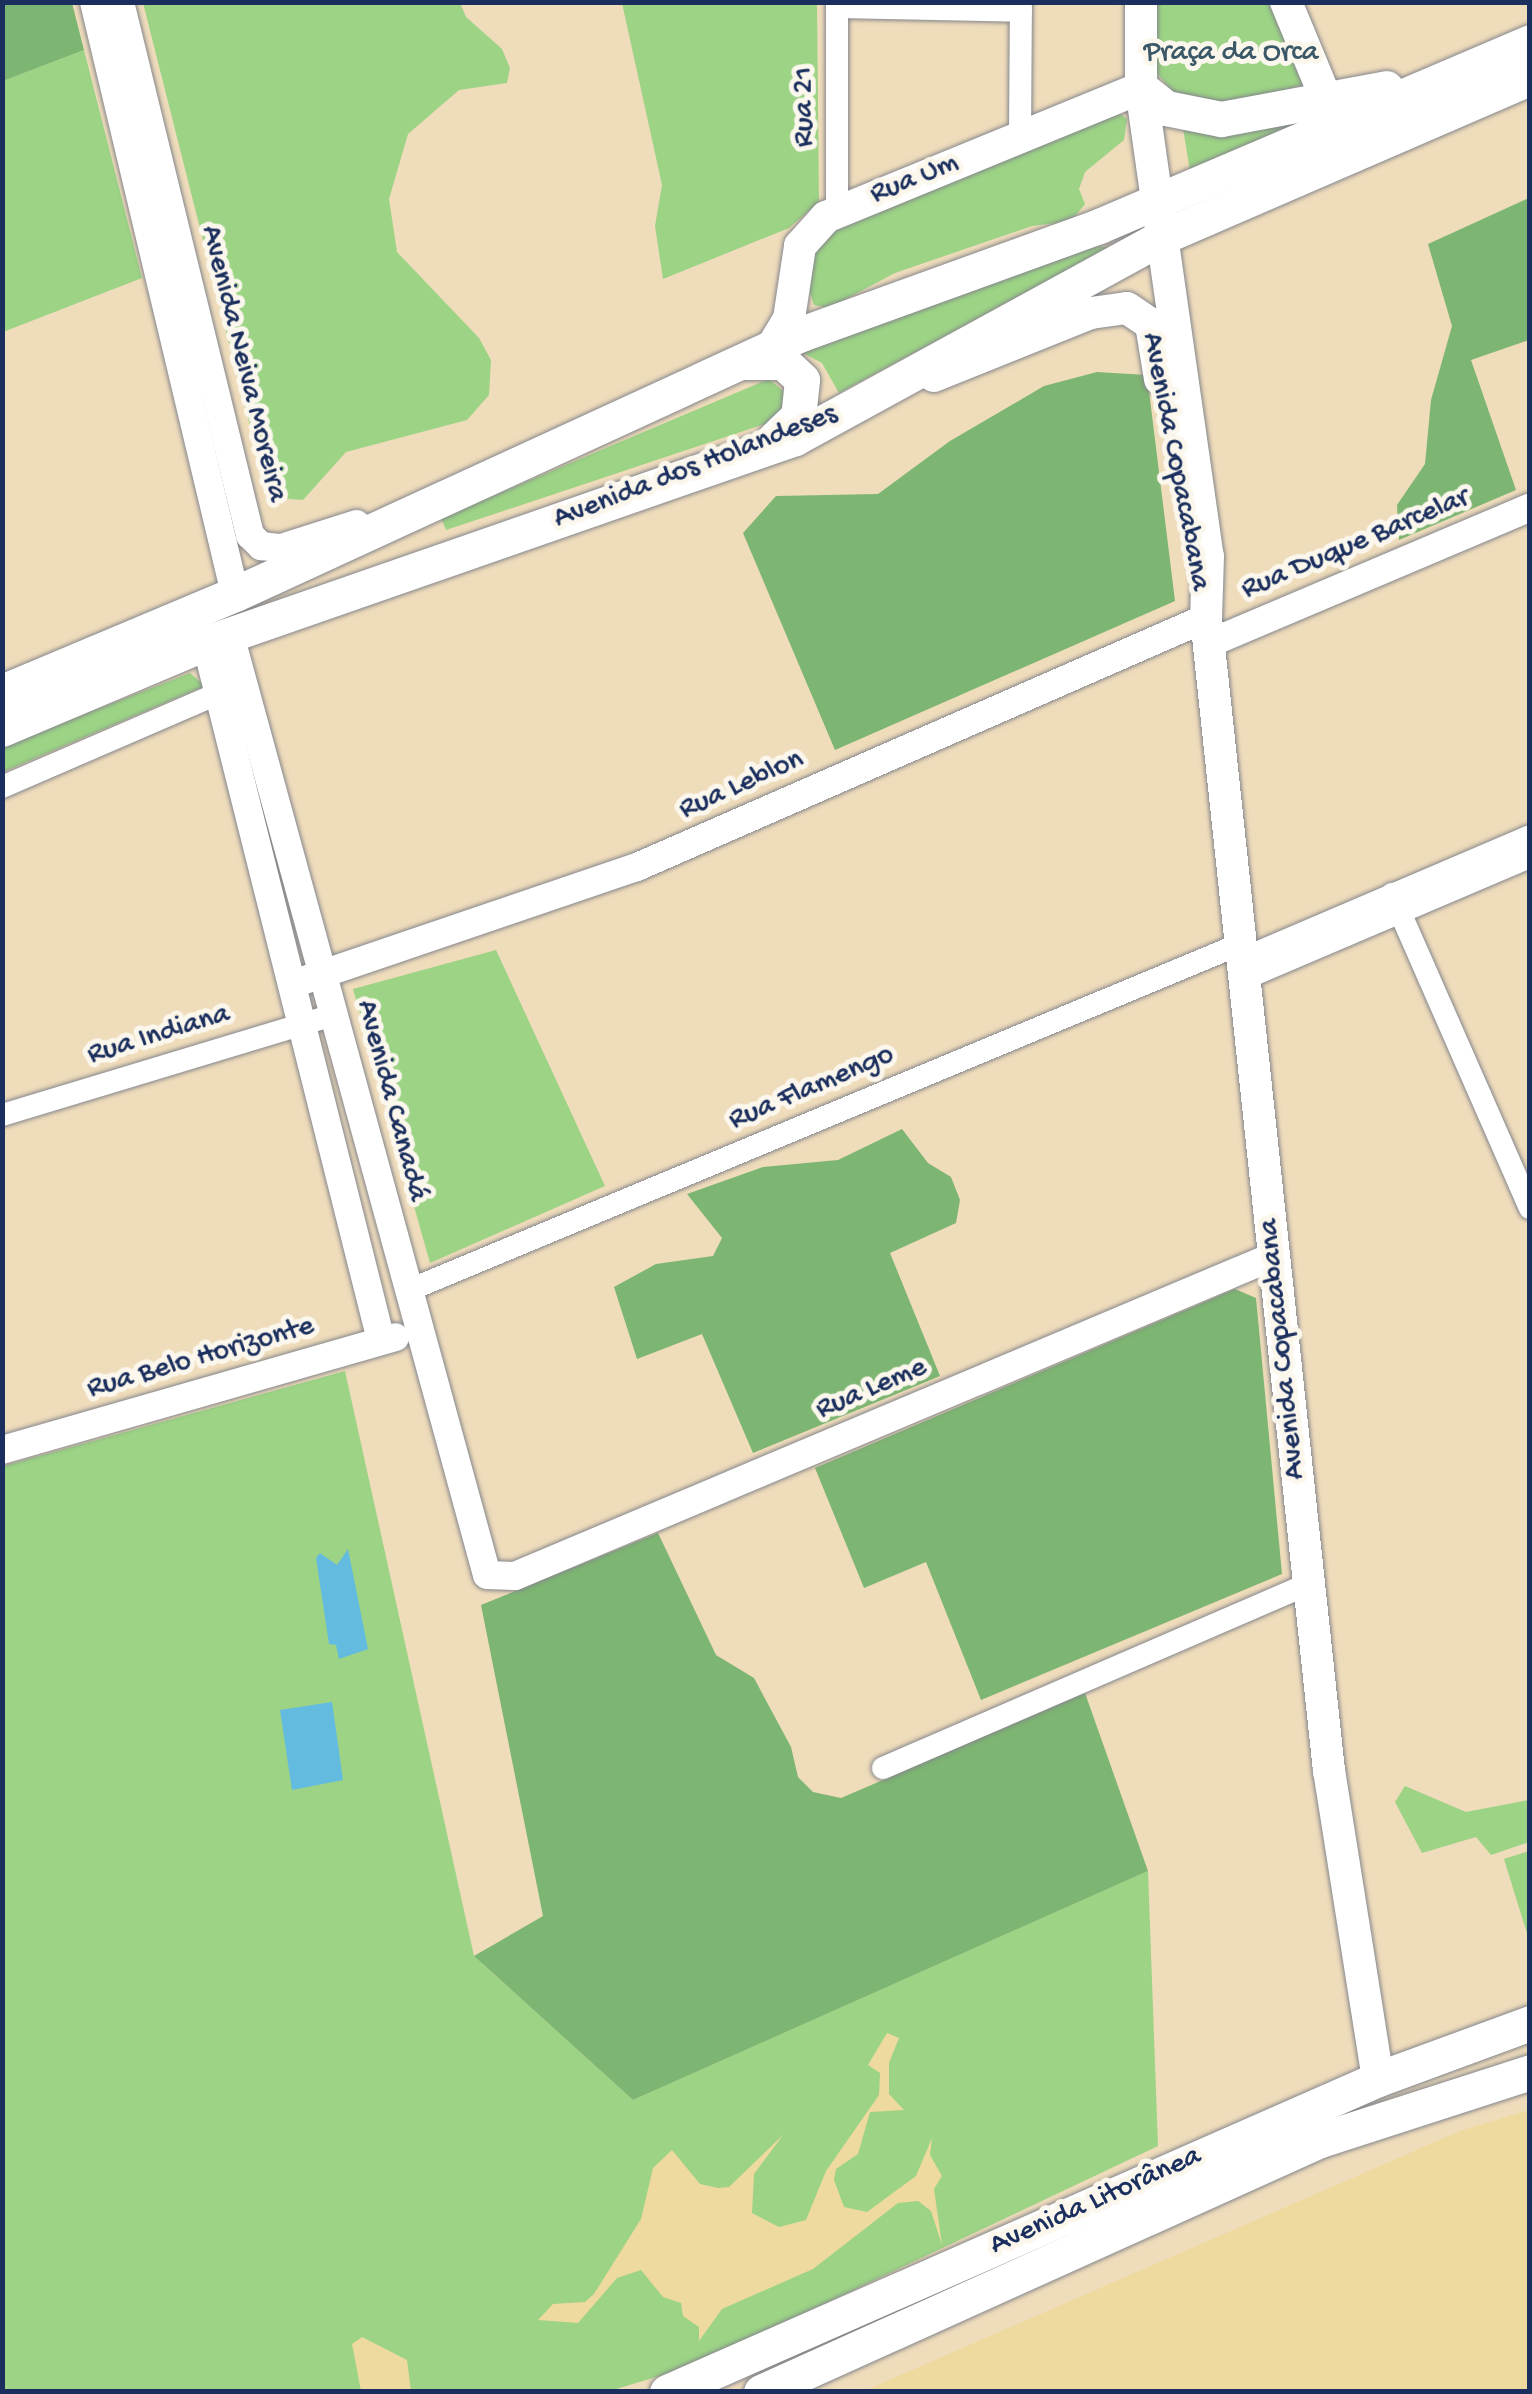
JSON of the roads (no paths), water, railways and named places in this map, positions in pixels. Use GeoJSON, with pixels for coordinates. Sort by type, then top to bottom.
{"type":"FeatureCollection","features":[{"type":"Feature","properties":{"kind":"main road","name":"Avenida Copacabana"},"geometry":{"type":"LineString","coordinates":[[1141,2],[1140,88],[1208,556],[1207,631],[1329,1770],[1378,2078]]}},
{"type":"Feature","properties":{"kind":"main road"},"geometry":{"type":"LineString","coordinates":[[1286,2],[1332,112],[1371,146]]}},
{"type":"Feature","properties":{"kind":"main road"},"geometry":{"type":"LineString","coordinates":[[2,692],[234,594],[772,347],[880,302],[1099,226],[1158,201],[1332,112],[1441,80],[1530,42]]}},
{"type":"Feature","properties":{"kind":"main road","name":"Avenida dos Holandeses"},"geometry":{"type":"LineString","coordinates":[[2,730],[218,639],[750,454],[856,407],[1162,238],[1530,78]]}},
{"type":"Feature","properties":{"kind":"main road"},"geometry":{"type":"LineString","coordinates":[[1140,88],[1166,108],[1222,119],[1332,112]]}},
{"type":"Feature","properties":{"kind":"main road","name":"Rua Um"},"geometry":{"type":"LineString","coordinates":[[772,347],[789,319],[800,246],[836,212],[1140,88]]}},
{"type":"Feature","properties":{"kind":"main road"},"geometry":{"type":"LineString","coordinates":[[1099,226],[1128,225],[1162,238]]}},
{"type":"Feature","properties":{"kind":"main road","name":"Avenida Copacabana"},"geometry":{"type":"LineString","coordinates":[[856,407],[1091,312],[1138,312],[1154,336],[1186,561],[1207,631]]}},
{"type":"Feature","properties":{"kind":"main road"},"geometry":{"type":"LineString","coordinates":[[729,366],[783,362],[804,389],[792,424],[750,454]]}},
{"type":"Feature","properties":{"kind":"main road","name":"Avenida Litorânea"},"geometry":{"type":"LineString","coordinates":[[667,2392],[700,2381],[1378,2078],[1530,2023]]}},
{"type":"Feature","properties":{"kind":"main road","name":"Avenida Litorânea"},"geometry":{"type":"LineString","coordinates":[[761,2392],[1320,2140],[1530,2072]]}},
{"type":"Feature","properties":{"kind":"street","name":"Avenida Neiva Moreira"},"geometry":{"type":"LineString","coordinates":[[94,2],[234,594]]}},
{"type":"Feature","properties":{"kind":"street","name":"Avenida Neiva Moreira"},"geometry":{"type":"LineString","coordinates":[[120,2],[250,535],[260,546],[281,548],[448,493]]}},
{"type":"Feature","properties":{"kind":"street"},"geometry":{"type":"LineString","coordinates":[[837,5],[1020,7],[1020,137]]}},
{"type":"Feature","properties":{"kind":"street","name":"Rua 21"},"geometry":{"type":"LineString","coordinates":[[836,212],[837,5]]}},
{"type":"Feature","properties":{"kind":"street","name":"Rua Duque Barcelar"},"geometry":{"type":"LineString","coordinates":[[1207,631],[1530,507]]}},
{"type":"Feature","properties":{"kind":"street","name":"Rua Leblon"},"geometry":{"type":"LineString","coordinates":[[293,984],[637,867],[1207,631]]}},
{"type":"Feature","properties":{"kind":"street","name":"Avenida Canadá"},"geometry":{"type":"LineString","coordinates":[[218,639],[322,975],[478,1561],[493,1578]]}},
{"type":"Feature","properties":{"kind":"street"},"geometry":{"type":"LineString","coordinates":[[2,787],[232,688]]}},
{"type":"Feature","properties":{"kind":"street","name":"Avenida Canadá"},"geometry":{"type":"LineString","coordinates":[[232,688],[302,1025],[381,1340]]}},
{"type":"Feature","properties":{"kind":"street"},"geometry":{"type":"LineString","coordinates":[[1396,903],[1530,836]]}},
{"type":"Feature","properties":{"kind":"street"},"geometry":{"type":"LineString","coordinates":[[1396,903],[1530,857]]}},
{"type":"Feature","properties":{"kind":"street"},"geometry":{"type":"LineString","coordinates":[[1396,903],[1530,1208]]}},
{"type":"Feature","properties":{"kind":"street","name":"Rua Flamengo"},"geometry":{"type":"LineString","coordinates":[[407,1291],[1242,960],[1396,903]]}},
{"type":"Feature","properties":{"kind":"street","name":"Rua Indiana"},"geometry":{"type":"LineString","coordinates":[[2,1114],[333,1015]]}},
{"type":"Feature","properties":{"kind":"street","name":"Rua Leme"},"geometry":{"type":"LineString","coordinates":[[493,1578],[515,1576],[1274,1256]]}},
{"type":"Feature","properties":{"kind":"street","name":"Rua Belo Horizonte"},"geometry":{"type":"LineString","coordinates":[[2,1450],[418,1330]]}},
{"type":"Feature","properties":{"kind":"street"},"geometry":{"type":"LineString","coordinates":[[883,1768],[1309,1584]]}},
{"type":"Feature","properties":{"kind":"water"},"geometry":{"type":"Polygon","coordinates":[[[348,1549],[368,1649],[339,1659],[336,1645],[329,1644],[316,1558],[320,1553],[337,1565],[348,1549]]]}},
{"type":"Feature","properties":{"kind":"water"},"geometry":{"type":"Polygon","coordinates":[[[332,1702],[343,1780],[292,1790],[280,1710],[332,1702]]]}},
{"type":"Feature","properties":{"kind":"park label","name":"Praça da Orca"},"geometry":{"type":"Point","coordinates":[1231,54]}}]}
